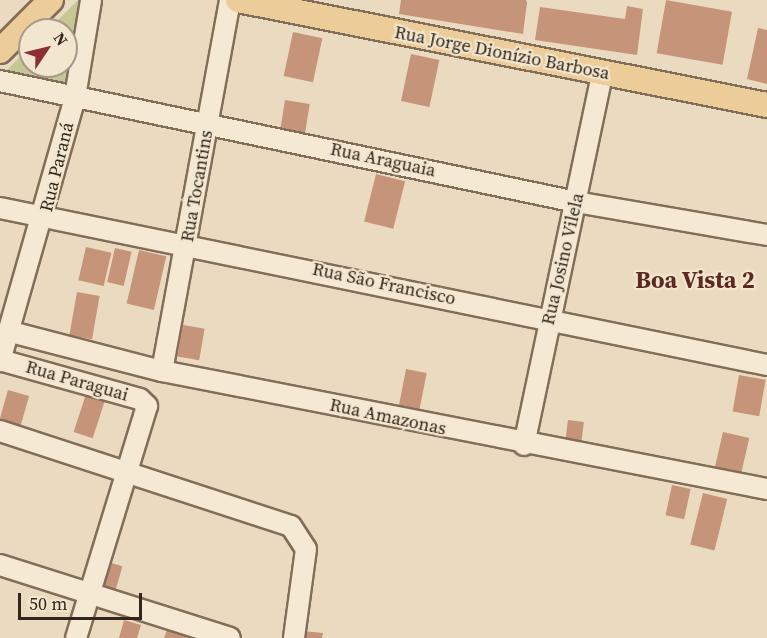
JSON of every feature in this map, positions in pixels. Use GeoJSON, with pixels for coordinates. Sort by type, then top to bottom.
{"type":"FeatureCollection","features":[{"type":"Feature","properties":{"kind":"main road"},"geometry":{"type":"LineString","coordinates":[[0,51],[51,0]]}},
{"type":"Feature","properties":{"kind":"main road","name":"Rua Jorge Dionízio Barbosa"},"geometry":{"type":"LineString","coordinates":[[238,0],[767,105]]}},
{"type":"Feature","properties":{"kind":"street","name":"Rua Paraná"},"geometry":{"type":"LineString","coordinates":[[0,360],[11,332],[44,217],[75,97],[91,0]]}},
{"type":"Feature","properties":{"kind":"street","name":"Rua Tocantins"},"geometry":{"type":"LineString","coordinates":[[162,371],[230,0]]}},
{"type":"Feature","properties":{"kind":"street","name":"Rua Josino Vilela"},"geometry":{"type":"LineString","coordinates":[[524,445],[602,74]]}},
{"type":"Feature","properties":{"kind":"street","name":"Rua Araguaia"},"geometry":{"type":"LineString","coordinates":[[0,81],[576,202],[767,236]]}},
{"type":"Feature","properties":{"kind":"street","name":"Rua São Francisco"},"geometry":{"type":"LineString","coordinates":[[0,208],[187,243],[767,365]]}},
{"type":"Feature","properties":{"kind":"street","name":"Rua Amazonas"},"geometry":{"type":"LineString","coordinates":[[11,332],[162,371],[524,445],[767,489]]}},
{"type":"Feature","properties":{"kind":"street","name":"Rua Paraguai"},"geometry":{"type":"LineString","coordinates":[[0,360],[140,399],[147,410],[126,473]]}},
{"type":"Feature","properties":{"kind":"street"},"geometry":{"type":"LineString","coordinates":[[0,431],[298,531],[306,549],[294,638]]}},
{"type":"Feature","properties":{"kind":"street"},"geometry":{"type":"LineString","coordinates":[[76,638],[126,473]]}},
{"type":"Feature","properties":{"kind":"street"},"geometry":{"type":"LineString","coordinates":[[0,565],[230,638]]}},
{"type":"Feature","properties":{"kind":"green space"},"geometry":{"type":"Polygon","coordinates":[[[78,0],[82,0],[78,26],[78,18],[60,18],[78,0]]]}},
{"type":"Feature","properties":{"kind":"green space"},"geometry":{"type":"Polygon","coordinates":[[[18,59],[18,72],[7,70],[18,59]]]}},
{"type":"Feature","properties":{"kind":"green space"},"geometry":{"type":"Polygon","coordinates":[[[42,78],[70,78],[69,84],[42,78]]]}},
{"type":"Feature","properties":{"kind":"building"},"geometry":{"type":"Polygon","coordinates":[[[401,0],[526,0],[523,34],[399,14],[401,0]]]}},
{"type":"Feature","properties":{"kind":"building"},"geometry":{"type":"Polygon","coordinates":[[[666,0],[732,12],[723,65],[657,53],[666,0]]]}},
{"type":"Feature","properties":{"kind":"building"},"geometry":{"type":"Polygon","coordinates":[[[627,6],[643,9],[637,55],[535,40],[540,7],[625,19],[627,6]]]}},
{"type":"Feature","properties":{"kind":"building"},"geometry":{"type":"Polygon","coordinates":[[[758,28],[767,30],[767,84],[747,79],[758,28]]]}},
{"type":"Feature","properties":{"kind":"building"},"geometry":{"type":"Polygon","coordinates":[[[293,32],[322,38],[313,82],[284,76],[293,32]]]}},
{"type":"Feature","properties":{"kind":"building"},"geometry":{"type":"Polygon","coordinates":[[[411,54],[439,60],[429,107],[401,101],[411,54]]]}},
{"type":"Feature","properties":{"kind":"building"},"geometry":{"type":"Polygon","coordinates":[[[285,100],[310,104],[305,134],[280,130],[285,100]]]}},
{"type":"Feature","properties":{"kind":"building"},"geometry":{"type":"Polygon","coordinates":[[[376,174],[405,181],[393,229],[364,222],[376,174]]]}},
{"type":"Feature","properties":{"kind":"building"},"geometry":{"type":"Polygon","coordinates":[[[86,247],[111,253],[104,286],[78,280],[86,247]]]}},
{"type":"Feature","properties":{"kind":"building"},"geometry":{"type":"Polygon","coordinates":[[[115,248],[132,252],[124,286],[107,282],[115,248]]]}},
{"type":"Feature","properties":{"kind":"building"},"geometry":{"type":"Polygon","coordinates":[[[139,250],[166,256],[154,310],[127,304],[139,250]]]}},
{"type":"Feature","properties":{"kind":"building"},"geometry":{"type":"Polygon","coordinates":[[[77,292],[100,296],[92,339],[69,335],[77,292]]]}},
{"type":"Feature","properties":{"kind":"building"},"geometry":{"type":"Polygon","coordinates":[[[183,325],[205,329],[199,360],[177,357],[183,325]]]}},
{"type":"Feature","properties":{"kind":"building"},"geometry":{"type":"Polygon","coordinates":[[[406,369],[427,373],[419,410],[399,406],[406,369]]]}},
{"type":"Feature","properties":{"kind":"building"},"geometry":{"type":"Polygon","coordinates":[[[739,375],[766,380],[759,416],[733,411],[739,375]]]}},
{"type":"Feature","properties":{"kind":"building"},"geometry":{"type":"Polygon","coordinates":[[[8,390],[29,396],[20,427],[0,421],[8,390]]]}},
{"type":"Feature","properties":{"kind":"building"},"geometry":{"type":"Polygon","coordinates":[[[86,394],[105,400],[93,438],[74,432],[86,394]]]}},
{"type":"Feature","properties":{"kind":"building"},"geometry":{"type":"Polygon","coordinates":[[[568,420],[584,422],[581,449],[565,447],[568,420]]]}},
{"type":"Feature","properties":{"kind":"building"},"geometry":{"type":"Polygon","coordinates":[[[723,432],[749,438],[740,479],[714,473],[723,432]]]}},
{"type":"Feature","properties":{"kind":"building"},"geometry":{"type":"Polygon","coordinates":[[[672,485],[691,489],[684,519],[666,515],[672,485]]]}},
{"type":"Feature","properties":{"kind":"building"},"geometry":{"type":"Polygon","coordinates":[[[703,493],[727,499],[714,550],[690,544],[703,493]]]}},
{"type":"Feature","properties":{"kind":"building"},"geometry":{"type":"Polygon","coordinates":[[[108,562],[122,566],[115,591],[101,587],[108,562]]]}},
{"type":"Feature","properties":{"kind":"building"},"geometry":{"type":"Polygon","coordinates":[[[124,620],[141,625],[137,638],[119,638],[124,620]]]}},
{"type":"Feature","properties":{"kind":"building"},"geometry":{"type":"Polygon","coordinates":[[[167,630],[188,638],[164,638],[167,630]]]}},
{"type":"Feature","properties":{"kind":"building"},"geometry":{"type":"Polygon","coordinates":[[[302,631],[323,633],[322,638],[301,638],[302,631]]]}},
{"type":"Feature","properties":{"kind":"district","name":"Boa Vista 2"},"geometry":{"type":"Point","coordinates":[695,280]}}]}
